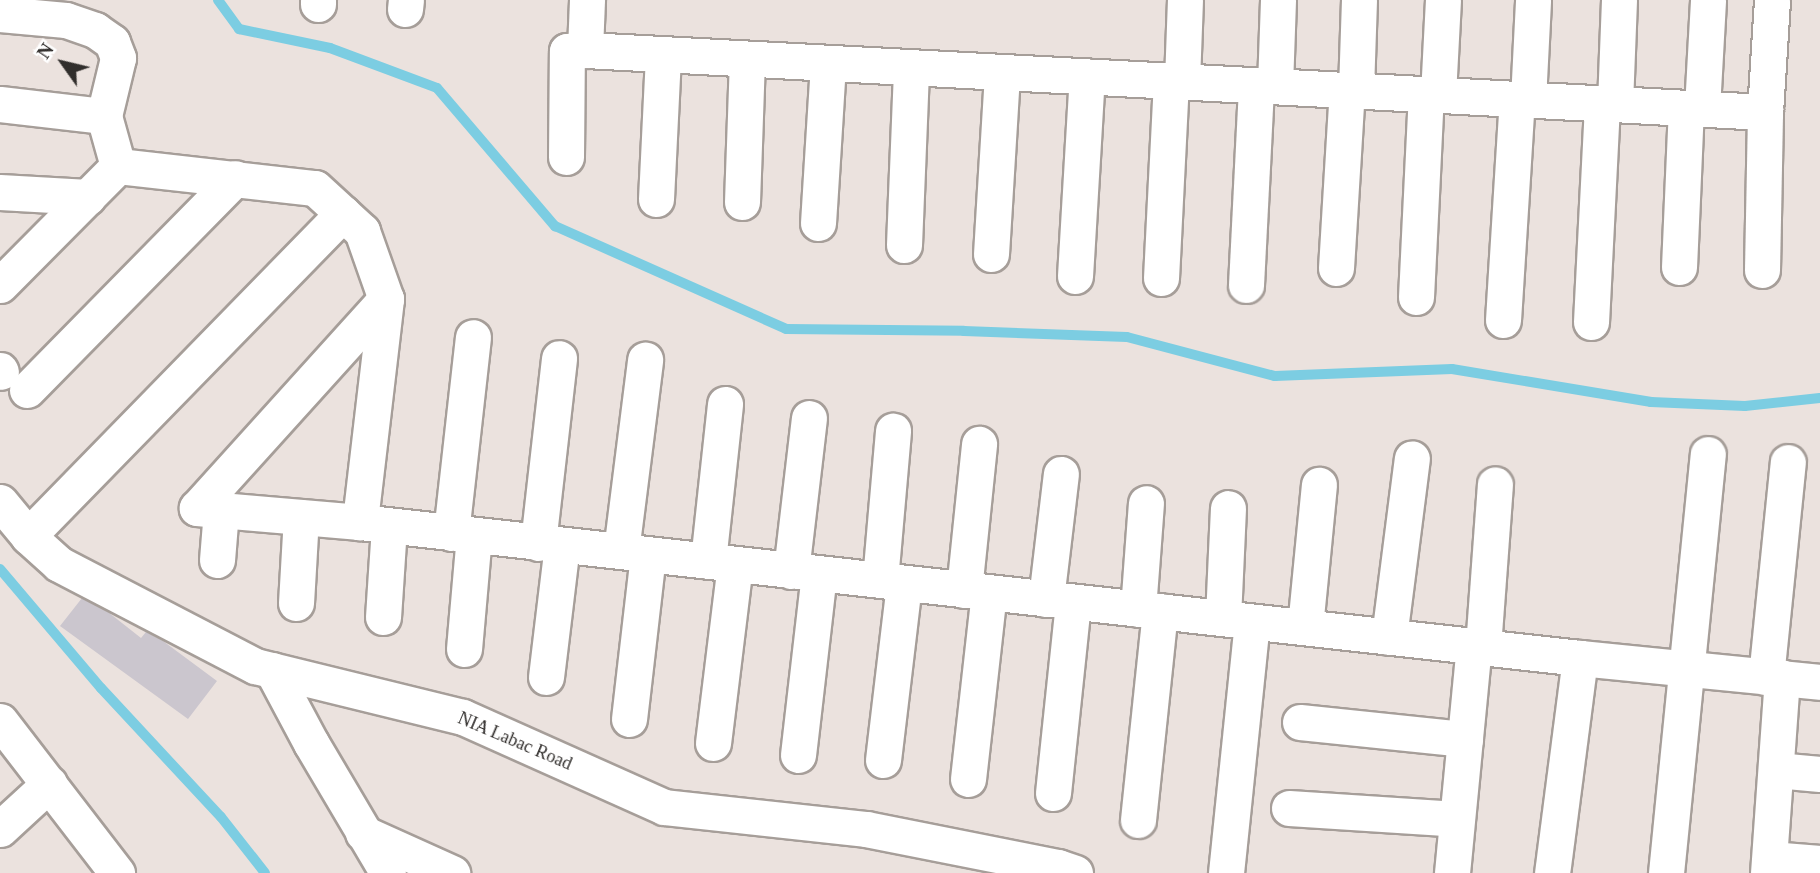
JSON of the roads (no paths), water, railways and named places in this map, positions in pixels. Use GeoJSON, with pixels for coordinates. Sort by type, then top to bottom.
{"type":"FeatureCollection","features":[{"type":"Feature","properties":{"kind":"street"},"geometry":{"type":"LineString","coordinates":[[585,50],[587,0]]}},
{"type":"Feature","properties":{"kind":"street"},"geometry":{"type":"LineString","coordinates":[[1161,278],[1185,0]]}},
{"type":"Feature","properties":{"kind":"street"},"geometry":{"type":"LineString","coordinates":[[1246,285],[1265,86],[1278,0]]}},
{"type":"Feature","properties":{"kind":"street"},"geometry":{"type":"LineString","coordinates":[[1336,268],[1359,0]]}},
{"type":"Feature","properties":{"kind":"street"},"geometry":{"type":"LineString","coordinates":[[1416,297],[1432,94],[1443,0]]}},
{"type":"Feature","properties":{"kind":"street"},"geometry":{"type":"LineString","coordinates":[[1503,320],[1533,0]]}},
{"type":"Feature","properties":{"kind":"street"},"geometry":{"type":"LineString","coordinates":[[1591,322],[1619,0]]}},
{"type":"Feature","properties":{"kind":"street"},"geometry":{"type":"LineString","coordinates":[[1679,267],[1694,108],[1708,0]]}},
{"type":"Feature","properties":{"kind":"street"},"geometry":{"type":"LineString","coordinates":[[1762,270],[1765,112],[1772,0]]}},
{"type":"Feature","properties":{"kind":"street"},"geometry":{"type":"LineString","coordinates":[[0,14],[66,19],[95,30],[112,42],[118,58],[104,116],[118,166]]}},
{"type":"Feature","properties":{"kind":"street"},"geometry":{"type":"LineString","coordinates":[[566,157],[567,51],[585,50],[1765,112]]}},
{"type":"Feature","properties":{"kind":"street"},"geometry":{"type":"LineString","coordinates":[[656,199],[663,54]]}},
{"type":"Feature","properties":{"kind":"street"},"geometry":{"type":"LineString","coordinates":[[742,202],[747,59]]}},
{"type":"Feature","properties":{"kind":"street"},"geometry":{"type":"LineString","coordinates":[[818,223],[828,63]]}},
{"type":"Feature","properties":{"kind":"street"},"geometry":{"type":"LineString","coordinates":[[904,245],[911,68]]}},
{"type":"Feature","properties":{"kind":"street"},"geometry":{"type":"LineString","coordinates":[[992,254],[1002,72]]}},
{"type":"Feature","properties":{"kind":"street"},"geometry":{"type":"LineString","coordinates":[[1075,276],[1087,76]]}},
{"type":"Feature","properties":{"kind":"street"},"geometry":{"type":"LineString","coordinates":[[0,104],[104,116]]}},
{"type":"Feature","properties":{"kind":"street"},"geometry":{"type":"LineString","coordinates":[[118,166],[315,188],[362,231],[386,299],[374,524],[383,617]]}},
{"type":"Feature","properties":{"kind":"street"},"geometry":{"type":"LineString","coordinates":[[0,285],[118,166]]}},
{"type":"Feature","properties":{"kind":"street"},"geometry":{"type":"LineString","coordinates":[[9,377],[234,178]]}},
{"type":"Feature","properties":{"kind":"street"},"geometry":{"type":"LineString","coordinates":[[0,192],[88,197]]}},
{"type":"Feature","properties":{"kind":"street"},"geometry":{"type":"LineString","coordinates":[[28,536],[343,213]]}},
{"type":"Feature","properties":{"kind":"street"},"geometry":{"type":"LineString","coordinates":[[386,299],[197,508],[374,524],[1479,647],[1820,682]]}},
{"type":"Feature","properties":{"kind":"street"},"geometry":{"type":"LineString","coordinates":[[464,649],[463,534],[473,337]]}},
{"type":"Feature","properties":{"kind":"street"},"geometry":{"type":"LineString","coordinates":[[546,677],[559,358]]}},
{"type":"Feature","properties":{"kind":"street"},"geometry":{"type":"LineString","coordinates":[[629,719],[634,553],[645,360]]}},
{"type":"Feature","properties":{"kind":"street"},"geometry":{"type":"LineString","coordinates":[[713,743],[722,563],[725,404]]}},
{"type":"Feature","properties":{"kind":"street"},"geometry":{"type":"LineString","coordinates":[[798,755],[809,418]]}},
{"type":"Feature","properties":{"kind":"street"},"geometry":{"type":"LineString","coordinates":[[883,760],[892,582],[893,431]]}},
{"type":"Feature","properties":{"kind":"street"},"geometry":{"type":"LineString","coordinates":[[968,779],[979,444]]}},
{"type":"Feature","properties":{"kind":"street"},"geometry":{"type":"LineString","coordinates":[[1666,873],[1689,669],[1708,454]]}},
{"type":"Feature","properties":{"kind":"street"},"geometry":{"type":"LineString","coordinates":[[1389,636],[1412,458]]}},
{"type":"Feature","properties":{"kind":"street"},"geometry":{"type":"LineString","coordinates":[[1788,462],[1774,678],[1776,770],[1769,866],[1820,863]]}},
{"type":"Feature","properties":{"kind":"street"},"geometry":{"type":"LineString","coordinates":[[1053,793],[1062,474]]}},
{"type":"Feature","properties":{"kind":"street"},"geometry":{"type":"LineString","coordinates":[[1452,873],[1495,484]]}},
{"type":"Feature","properties":{"kind":"street"},"geometry":{"type":"LineString","coordinates":[[1305,627],[1320,485]]}},
{"type":"Feature","properties":{"kind":"street","name":"NIA Labac Road"},"geometry":{"type":"LineString","coordinates":[[0,502],[28,536],[58,564],[218,650],[272,670],[463,717],[664,807],[866,829],[1058,867],[1075,873]]}},
{"type":"Feature","properties":{"kind":"street"},"geometry":{"type":"LineString","coordinates":[[1138,820],[1149,610],[1146,503]]}},
{"type":"Feature","properties":{"kind":"street"},"geometry":{"type":"LineString","coordinates":[[1226,873],[1238,620],[1228,508]]}},
{"type":"Feature","properties":{"kind":"street"},"geometry":{"type":"LineString","coordinates":[[217,560],[221,509]]}},
{"type":"Feature","properties":{"kind":"street"},"geometry":{"type":"LineString","coordinates":[[296,603],[302,517]]}},
{"type":"Feature","properties":{"kind":"street"},"geometry":{"type":"LineString","coordinates":[[1552,873],[1580,658]]}},
{"type":"Feature","properties":{"kind":"street"},"geometry":{"type":"LineString","coordinates":[[272,670],[388,873]]}},
{"type":"Feature","properties":{"kind":"street"},"geometry":{"type":"LineString","coordinates":[[0,721],[117,873]]}},
{"type":"Feature","properties":{"kind":"street"},"geometry":{"type":"LineString","coordinates":[[1300,722],[1465,739]]}},
{"type":"Feature","properties":{"kind":"street"},"geometry":{"type":"LineString","coordinates":[[1776,770],[1820,774]]}},
{"type":"Feature","properties":{"kind":"street"},"geometry":{"type":"LineString","coordinates":[[0,829],[49,784]]}},
{"type":"Feature","properties":{"kind":"street"},"geometry":{"type":"LineString","coordinates":[[1289,808],[1457,820]]}},
{"type":"Feature","properties":{"kind":"street"},"geometry":{"type":"LineString","coordinates":[[363,833],[452,873]]}},
{"type":"Feature","properties":{"kind":"waterway"},"geometry":{"type":"LineString","coordinates":[[218,0],[239,29],[330,48],[437,88],[555,226],[786,329],[964,331],[1127,337],[1275,376],[1452,369],[1651,402],[1745,406],[1820,398]]}},
{"type":"Feature","properties":{"kind":"waterway"},"geometry":{"type":"LineString","coordinates":[[0,569],[101,688],[221,817],[265,873]]}}]}
